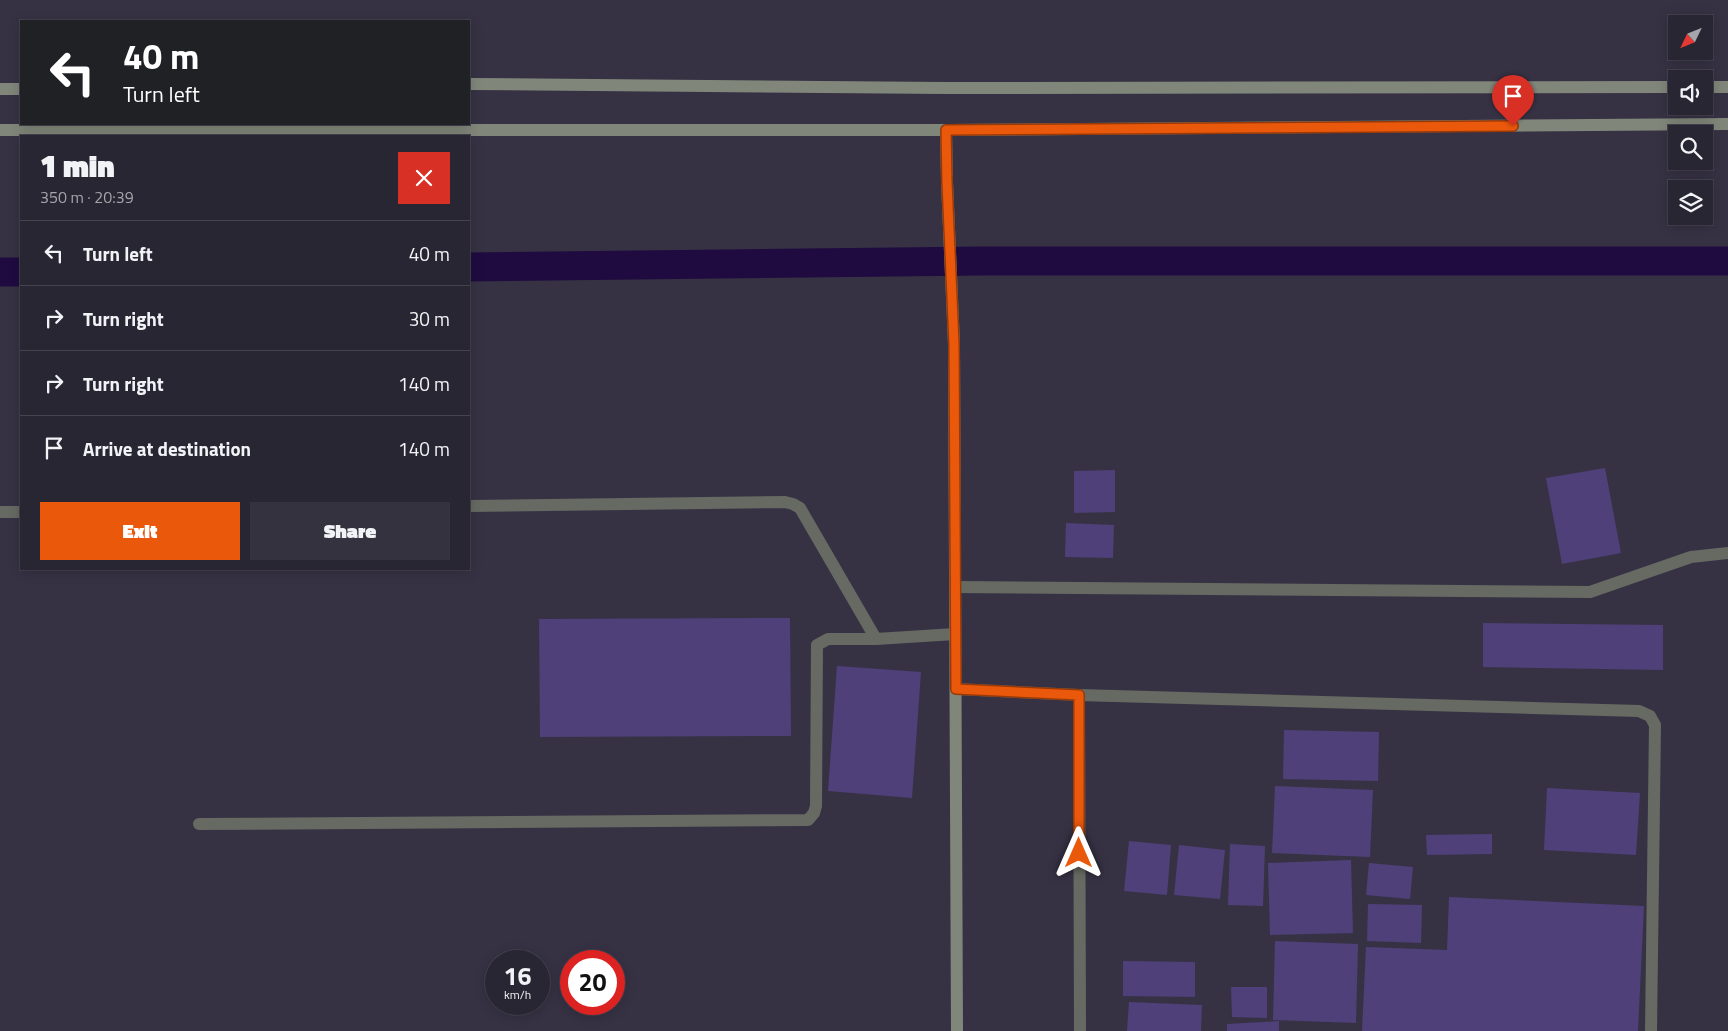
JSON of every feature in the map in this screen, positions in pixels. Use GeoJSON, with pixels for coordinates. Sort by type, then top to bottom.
{"type":"FeatureCollection","features":[{"type":"Feature","properties":{"kind":"main road"},"geometry":{"type":"LineString","coordinates":[[470,84],[945,88],[1668,87]]}},
{"type":"Feature","properties":{"kind":"main road"},"geometry":{"type":"LineString","coordinates":[[1713,87],[1728,87]]}},
{"type":"Feature","properties":{"kind":"main road"},"geometry":{"type":"LineString","coordinates":[[0,89],[20,89]]}},
{"type":"Feature","properties":{"kind":"main road"},"geometry":{"type":"LineString","coordinates":[[0,130],[946,130],[1728,124]]}},
{"type":"Feature","properties":{"kind":"main road"},"geometry":{"type":"LineString","coordinates":[[946,130],[954,344],[957,1031]]}},
{"type":"Feature","properties":{"kind":"lane"},"geometry":{"type":"LineString","coordinates":[[470,506],[785,502],[793,504],[800,508],[876,639]]}},
{"type":"Feature","properties":{"kind":"lane"},"geometry":{"type":"LineString","coordinates":[[0,512],[20,512]]}},
{"type":"Feature","properties":{"kind":"lane"},"geometry":{"type":"LineString","coordinates":[[955,587],[1590,592],[1691,557],[1728,553]]}},
{"type":"Feature","properties":{"kind":"lane"},"geometry":{"type":"LineString","coordinates":[[199,824],[808,820],[814,813],[816,806],[817,645],[828,639],[876,639],[955,634]]}},
{"type":"Feature","properties":{"kind":"lane"},"geometry":{"type":"LineString","coordinates":[[956,689],[1079,695],[1640,711],[1650,716],[1655,725],[1651,1031]]}},
{"type":"Feature","properties":{"kind":"lane"},"geometry":{"type":"LineString","coordinates":[[1079,695],[1080,1031]]}},
{"type":"Feature","properties":{"kind":"building"},"geometry":{"type":"Polygon","coordinates":[[[1605,468],[1621,553],[1562,564],[1546,478],[1605,468]]]}},
{"type":"Feature","properties":{"kind":"building"},"geometry":{"type":"Polygon","coordinates":[[[1115,470],[1115,512],[1074,513],[1074,471],[1115,470]]]}},
{"type":"Feature","properties":{"kind":"building"},"geometry":{"type":"Polygon","coordinates":[[[1066,523],[1114,525],[1113,558],[1065,557],[1066,523]]]}},
{"type":"Feature","properties":{"kind":"building"},"geometry":{"type":"Polygon","coordinates":[[[790,618],[791,736],[540,737],[539,619],[790,618]]]}},
{"type":"Feature","properties":{"kind":"building"},"geometry":{"type":"Polygon","coordinates":[[[1483,623],[1663,625],[1663,670],[1483,667],[1483,623]]]}},
{"type":"Feature","properties":{"kind":"building"},"geometry":{"type":"Polygon","coordinates":[[[837,666],[921,672],[912,798],[828,791],[837,666]]]}},
{"type":"Feature","properties":{"kind":"building"},"geometry":{"type":"Polygon","coordinates":[[[1284,730],[1379,732],[1378,781],[1283,779],[1284,730]]]}},
{"type":"Feature","properties":{"kind":"building"},"geometry":{"type":"Polygon","coordinates":[[[1275,786],[1373,790],[1370,857],[1272,853],[1275,786]]]}},
{"type":"Feature","properties":{"kind":"building"},"geometry":{"type":"Polygon","coordinates":[[[1547,788],[1640,793],[1636,855],[1544,850],[1547,788]]]}},
{"type":"Feature","properties":{"kind":"building"},"geometry":{"type":"Polygon","coordinates":[[[1492,834],[1492,854],[1427,855],[1426,835],[1492,834]]]}},
{"type":"Feature","properties":{"kind":"building"},"geometry":{"type":"Polygon","coordinates":[[[1129,841],[1171,845],[1167,895],[1124,891],[1129,841]]]}},
{"type":"Feature","properties":{"kind":"building"},"geometry":{"type":"Polygon","coordinates":[[[1230,844],[1265,846],[1263,906],[1228,905],[1230,844]]]}},
{"type":"Feature","properties":{"kind":"building"},"geometry":{"type":"Polygon","coordinates":[[[1179,845],[1225,850],[1220,899],[1174,895],[1179,845]]]}},
{"type":"Feature","properties":{"kind":"building"},"geometry":{"type":"Polygon","coordinates":[[[1351,860],[1353,933],[1270,935],[1268,863],[1351,860]]]}},
{"type":"Feature","properties":{"kind":"building"},"geometry":{"type":"Polygon","coordinates":[[[1369,863],[1413,867],[1410,899],[1366,895],[1369,863]]]}},
{"type":"Feature","properties":{"kind":"building"},"geometry":{"type":"Polygon","coordinates":[[[1449,897],[1644,906],[1638,1031],[1362,1031],[1366,947],[1447,950],[1449,897]]]}},
{"type":"Feature","properties":{"kind":"building"},"geometry":{"type":"Polygon","coordinates":[[[1368,904],[1422,905],[1421,943],[1367,941],[1368,904]]]}},
{"type":"Feature","properties":{"kind":"building"},"geometry":{"type":"Polygon","coordinates":[[[1275,941],[1358,944],[1356,1023],[1273,1020],[1275,941]]]}},
{"type":"Feature","properties":{"kind":"building"},"geometry":{"type":"Polygon","coordinates":[[[1123,961],[1195,962],[1195,997],[1123,996],[1123,961]]]}},
{"type":"Feature","properties":{"kind":"building"},"geometry":{"type":"Polygon","coordinates":[[[1231,987],[1267,987],[1267,1018],[1232,1017],[1231,987]]]}},
{"type":"Feature","properties":{"kind":"building"},"geometry":{"type":"Polygon","coordinates":[[[1129,1002],[1202,1005],[1201,1031],[1127,1031],[1129,1002]]]}},
{"type":"Feature","properties":{"kind":"building"},"geometry":{"type":"Polygon","coordinates":[[[1279,1021],[1279,1031],[1227,1031],[1227,1024],[1279,1021]]]}},
{"type":"Feature","properties":{"kind":"waterway"},"geometry":{"type":"LineString","coordinates":[[470,267],[982,261],[1728,261]]}},
{"type":"Feature","properties":{"kind":"waterway"},"geometry":{"type":"LineString","coordinates":[[0,272],[20,272]]}},
{"type":"Feature","properties":{"kind":"route"},"geometry":{"type":"LineString","coordinates":[[1079,853],[1079,695],[956,689],[954,344],[946,130],[1513,126]]}}]}
